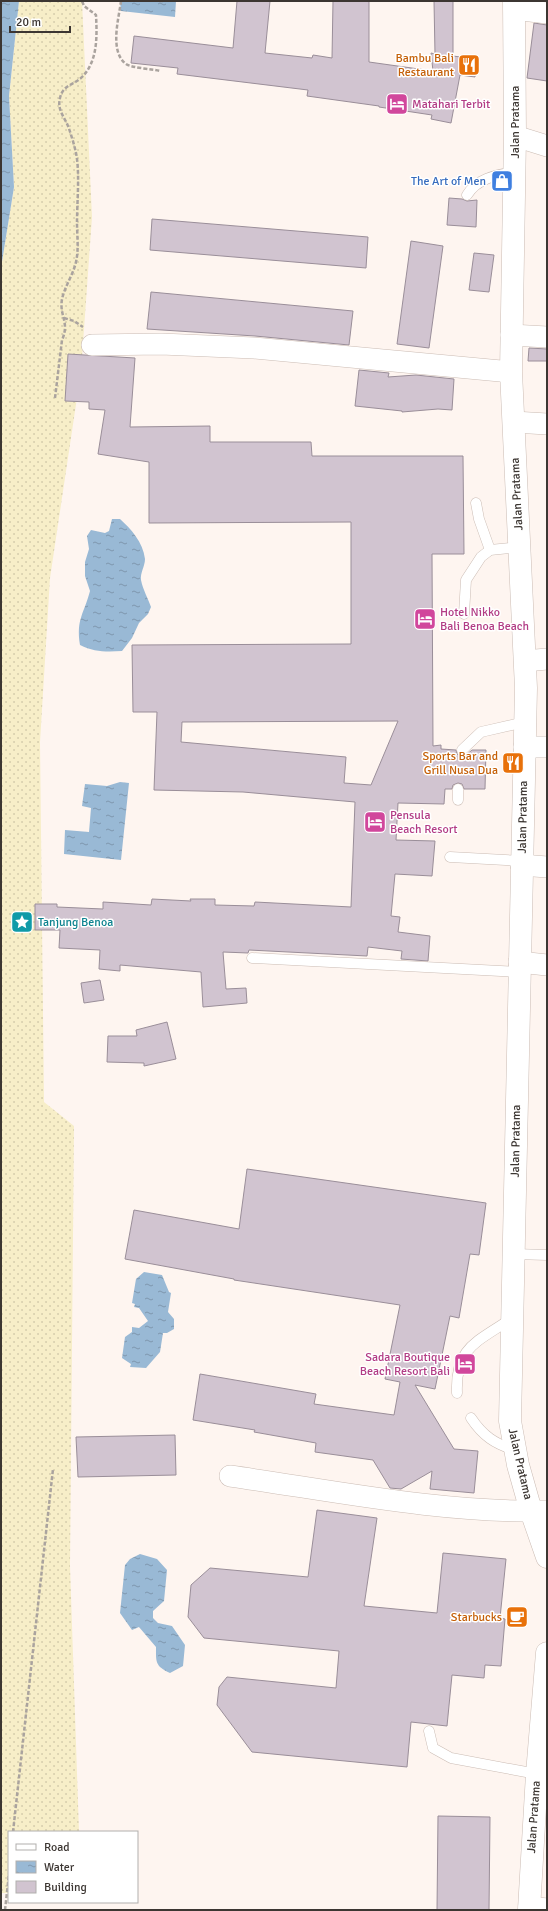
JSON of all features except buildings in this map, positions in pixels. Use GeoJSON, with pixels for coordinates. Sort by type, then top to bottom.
{"type":"FeatureCollection","features":[{"type":"Feature","properties":{"kind":"street"},"geometry":{"type":"LineString","coordinates":[[514,5],[547,13]]}},
{"type":"Feature","properties":{"kind":"street","name":"Jalan Pratama"},"geometry":{"type":"LineString","coordinates":[[514,5],[515,136],[511,372],[525,661],[525,722],[519,967],[514,1316],[510,1422],[515,1450],[539,1511],[547,1557]]}},
{"type":"Feature","properties":{"kind":"street"},"geometry":{"type":"LineString","coordinates":[[515,136],[547,146]]}},
{"type":"Feature","properties":{"kind":"street"},"geometry":{"type":"LineString","coordinates":[[511,335],[547,337]]}},
{"type":"Feature","properties":{"kind":"street"},"geometry":{"type":"LineString","coordinates":[[92,345],[161,344],[254,348],[511,372]]}},
{"type":"Feature","properties":{"kind":"street"},"geometry":{"type":"LineString","coordinates":[[514,422],[547,424]]}},
{"type":"Feature","properties":{"kind":"street"},"geometry":{"type":"LineString","coordinates":[[525,661],[547,659]]}},
{"type":"Feature","properties":{"kind":"street"},"geometry":{"type":"LineString","coordinates":[[524,747],[547,747]]}},
{"type":"Feature","properties":{"kind":"street"},"geometry":{"type":"LineString","coordinates":[[522,863],[547,867]]}},
{"type":"Feature","properties":{"kind":"street"},"geometry":{"type":"LineString","coordinates":[[519,967],[547,965]]}},
{"type":"Feature","properties":{"kind":"street"},"geometry":{"type":"LineString","coordinates":[[230,1476],[420,1504],[539,1511]]}},
{"type":"Feature","properties":{"kind":"street","name":"Jalan Pratama"},"geometry":{"type":"LineString","coordinates":[[535,1909],[540,1766],[547,1652]]}},
{"type":"Feature","properties":{"kind":"lane"},"geometry":{"type":"LineString","coordinates":[[468,195],[477,183],[483,180],[514,172]]}},
{"type":"Feature","properties":{"kind":"lane"},"geometry":{"type":"LineString","coordinates":[[476,503],[479,519],[490,550]]}},
{"type":"Feature","properties":{"kind":"lane"},"geometry":{"type":"LineString","coordinates":[[464,614],[466,580],[481,558],[490,550],[520,547]]}},
{"type":"Feature","properties":{"kind":"lane"},"geometry":{"type":"LineString","coordinates":[[462,750],[481,732],[525,722]]}},
{"type":"Feature","properties":{"kind":"lane"},"geometry":{"type":"LineString","coordinates":[[458,789],[458,800]]}},
{"type":"Feature","properties":{"kind":"lane"},"geometry":{"type":"LineString","coordinates":[[450,857],[522,863]]}},
{"type":"Feature","properties":{"kind":"lane"},"geometry":{"type":"LineString","coordinates":[[252,958],[519,967]]}},
{"type":"Feature","properties":{"kind":"lane"},"geometry":{"type":"LineString","coordinates":[[514,1254],[547,1255]]}},
{"type":"Feature","properties":{"kind":"lane"},"geometry":{"type":"LineString","coordinates":[[457,1393],[458,1370],[461,1360],[467,1350],[514,1316]]}},
{"type":"Feature","properties":{"kind":"lane"},"geometry":{"type":"LineString","coordinates":[[471,1418],[479,1430],[489,1439],[515,1450]]}},
{"type":"Feature","properties":{"kind":"lane"},"geometry":{"type":"LineString","coordinates":[[429,1731],[433,1748],[451,1758],[540,1766]]}},
{"type":"Feature","properties":{"kind":"path"},"geometry":{"type":"LineString","coordinates":[[55,398],[62,340],[66,332],[62,300],[73,271],[77,254],[76,154],[68,125],[60,112],[60,98],[63,90],[68,85],[82,78],[88,69],[94,55],[96,39],[96,15],[84,6],[82,1]]}},
{"type":"Feature","properties":{"kind":"path"},"geometry":{"type":"LineString","coordinates":[[121,1],[117,50],[127,64],[160,71]]}},
{"type":"Feature","properties":{"kind":"path"},"geometry":{"type":"LineString","coordinates":[[13,1831],[54,1469]]}},
{"type":"Feature","properties":{"kind":"path"},"geometry":{"type":"LineString","coordinates":[[5,1910],[8,1883]]}},
{"type":"Feature","properties":{"kind":"sand","name":"Tanjung Benoa"},"geometry":{"type":"Polygon","coordinates":[[[19,1],[82,1],[92,217],[81,371],[50,578],[40,742],[44,1102],[74,1126],[70,1566],[79,1831],[8,1831],[8,1893],[1,1893],[1,268],[14,187],[9,96],[19,1]]]}},
{"type":"Feature","properties":{"kind":"water"},"geometry":{"type":"Polygon","coordinates":[[[1,1],[19,1],[9,96],[14,187],[1,268],[1,1]]]}},
{"type":"Feature","properties":{"kind":"water"},"geometry":{"type":"Polygon","coordinates":[[[120,1],[176,1],[175,17],[121,11],[120,1]]]}},
{"type":"Feature","properties":{"kind":"water"},"geometry":{"type":"Polygon","coordinates":[[[112,519],[120,519],[136,536],[142,547],[145,559],[141,580],[151,607],[148,614],[139,623],[132,638],[122,651],[90,649],[80,645],[79,636],[81,617],[90,591],[85,576],[85,562],[89,549],[87,536],[91,530],[105,533],[109,531],[112,519]]]}},
{"type":"Feature","properties":{"kind":"water"},"geometry":{"type":"Polygon","coordinates":[[[120,782],[129,783],[121,860],[64,854],[65,830],[89,832],[91,808],[82,806],[85,784],[107,786],[120,782]]]}},
{"type":"Feature","properties":{"kind":"water"},"geometry":{"type":"Polygon","coordinates":[[[144,1272],[162,1275],[169,1292],[171,1293],[168,1312],[174,1319],[174,1329],[167,1333],[163,1333],[160,1352],[146,1368],[130,1367],[131,1364],[122,1358],[125,1337],[132,1332],[132,1327],[139,1328],[148,1321],[139,1308],[134,1307],[135,1304],[132,1303],[136,1279],[144,1272]]]}},
{"type":"Feature","properties":{"kind":"water"},"geometry":{"type":"Polygon","coordinates":[[[140,1554],[157,1559],[167,1570],[164,1601],[153,1611],[153,1618],[158,1623],[172,1626],[185,1645],[183,1666],[170,1673],[161,1668],[157,1663],[156,1647],[139,1627],[132,1630],[120,1613],[125,1565],[130,1559],[140,1554]]]}},
{"type":"Feature","properties":{"kind":"place","name":"Bambu Bali Restaurant"},"geometry":{"type":"Point","coordinates":[469,65]}},
{"type":"Feature","properties":{"kind":"place","name":"Matahari Terbit"},"geometry":{"type":"Point","coordinates":[397,104]}},
{"type":"Feature","properties":{"kind":"place","name":"The Art of Men"},"geometry":{"type":"Point","coordinates":[502,181]}},
{"type":"Feature","properties":{"kind":"place","name":"Hotel Nikko Bali Benoa Beach"},"geometry":{"type":"Point","coordinates":[425,619]}},
{"type":"Feature","properties":{"kind":"place","name":"Sports Bar and Grill Nusa Dua"},"geometry":{"type":"Point","coordinates":[513,763]}},
{"type":"Feature","properties":{"kind":"place","name":"Pensula Beach Resort"},"geometry":{"type":"Point","coordinates":[375,822]}},
{"type":"Feature","properties":{"kind":"place","name":"Tanjung Benoa"},"geometry":{"type":"Point","coordinates":[22,922]}},
{"type":"Feature","properties":{"kind":"place","name":"Sadara Boutique Beach Resort Bali"},"geometry":{"type":"Point","coordinates":[465,1364]}},
{"type":"Feature","properties":{"kind":"place","name":"Starbucks"},"geometry":{"type":"Point","coordinates":[517,1617]}}]}
